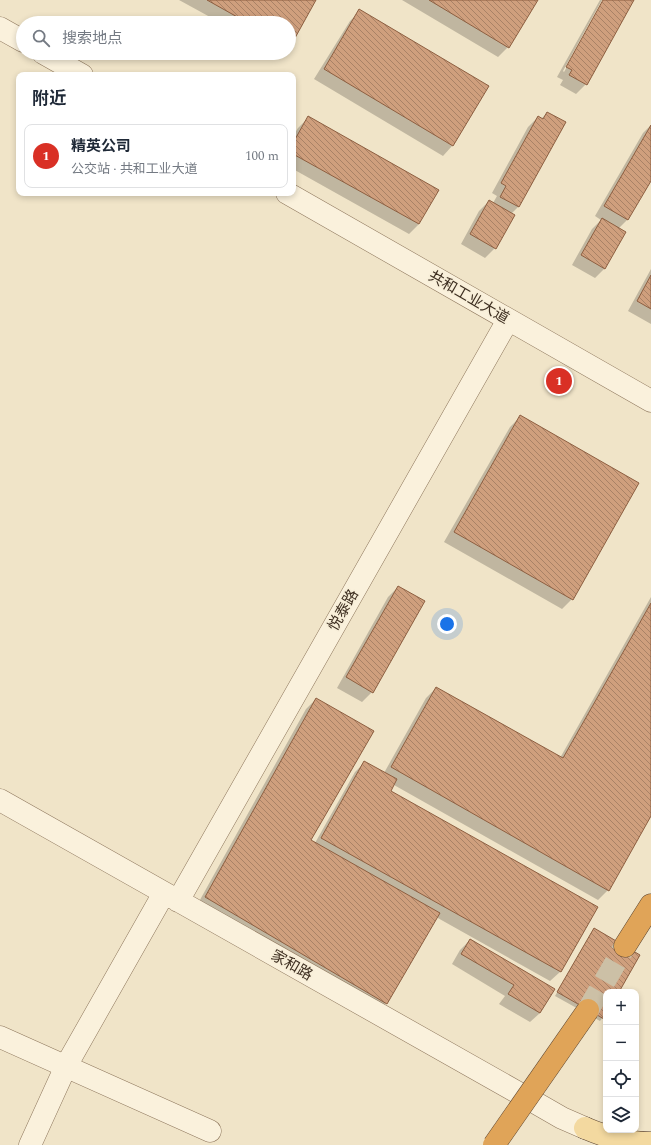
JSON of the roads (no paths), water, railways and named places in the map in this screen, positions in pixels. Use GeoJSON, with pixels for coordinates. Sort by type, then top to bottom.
{"type":"FeatureCollection","features":[{"type":"Feature","properties":{"kind":"highway"},"geometry":{"type":"LineString","coordinates":[[625,946],[651,905]]}},
{"type":"Feature","properties":{"kind":"highway"},"geometry":{"type":"LineString","coordinates":[[494,1145],[588,1010]]}},
{"type":"Feature","properties":{"kind":"main road"},"geometry":{"type":"LineString","coordinates":[[585,1128],[600,1135],[616,1139],[651,1143]]}},
{"type":"Feature","properties":{"kind":"main road"},"geometry":{"type":"LineString","coordinates":[[585,1128],[600,1145]]}},
{"type":"Feature","properties":{"kind":"street"},"geometry":{"type":"LineString","coordinates":[[0,28],[16,37]]}},
{"type":"Feature","properties":{"kind":"street"},"geometry":{"type":"LineString","coordinates":[[56,60],[77,72]]}},
{"type":"Feature","properties":{"kind":"street","name":"共和工业大道"},"geometry":{"type":"LineString","coordinates":[[292,196],[651,401]]}},
{"type":"Feature","properties":{"kind":"street","name":"悦泰路"},"geometry":{"type":"LineString","coordinates":[[30,1145],[66,1066],[171,897],[508,320]]}},
{"type":"Feature","properties":{"kind":"street","name":"家和路"},"geometry":{"type":"LineString","coordinates":[[0,800],[562,1118],[585,1128]]}},
{"type":"Feature","properties":{"kind":"street"},"geometry":{"type":"LineString","coordinates":[[0,1037],[210,1131]]}},
{"type":"Feature","properties":{"kind":"tunnel"},"geometry":{"type":"LineString","coordinates":[[588,1010],[625,946]]}},
{"type":"Feature","properties":{"kind":"place","name":"精英公司"},"geometry":{"type":"Point","coordinates":[559,381]}}]}
